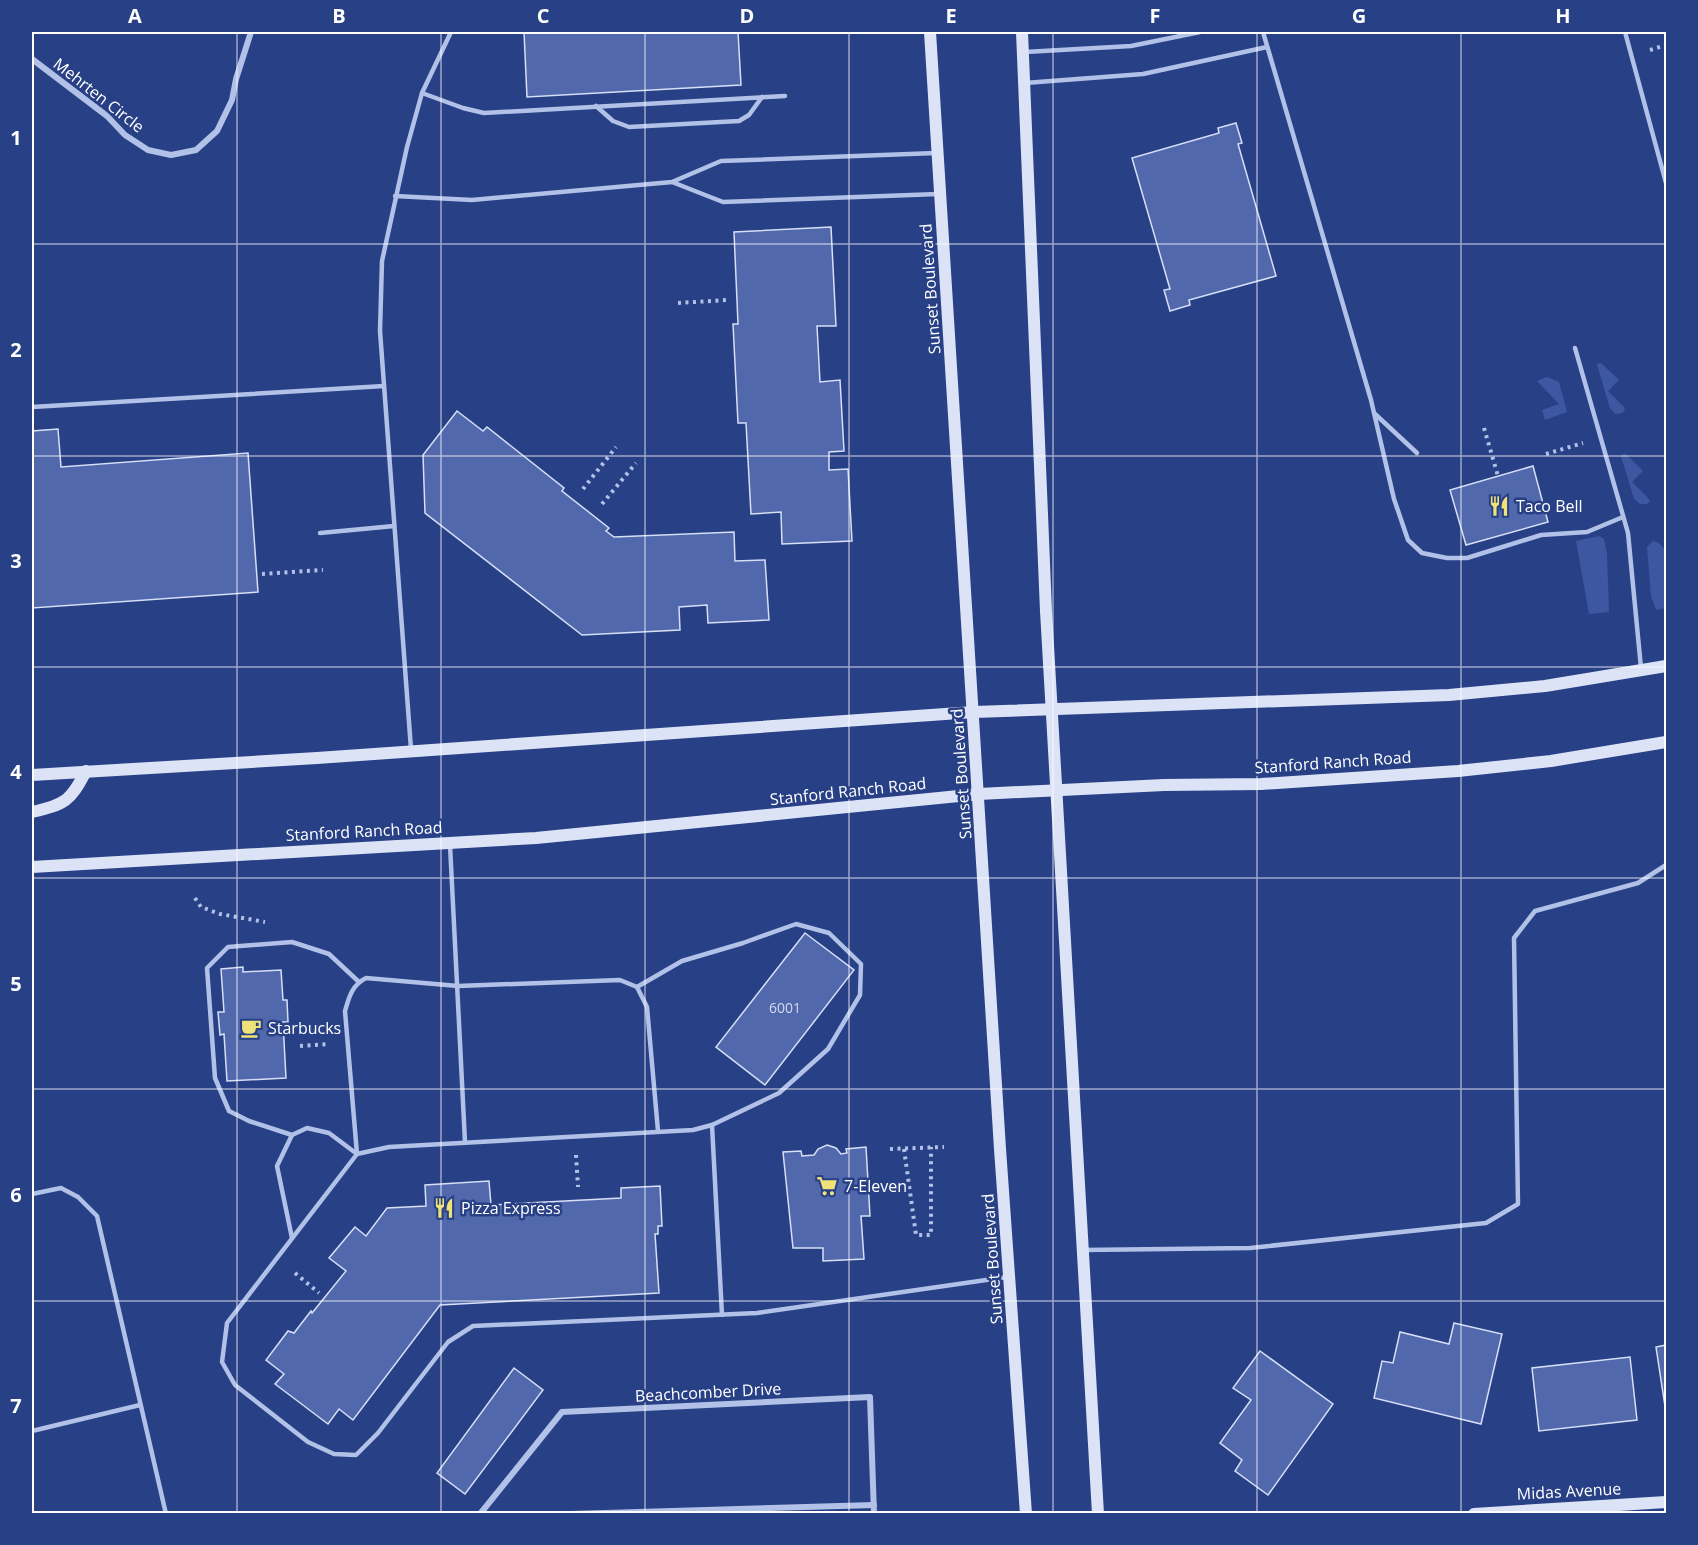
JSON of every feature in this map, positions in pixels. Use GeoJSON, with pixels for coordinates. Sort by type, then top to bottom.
{"type":"FeatureCollection","features":[{"type":"Feature","properties":{"kind":"main road","name":"Sunset Boulevard"},"geometry":{"type":"LineString","coordinates":[[930,32],[1026,1514]]}},
{"type":"Feature","properties":{"kind":"main road"},"geometry":{"type":"LineString","coordinates":[[1022,32],[1056,790],[1098,1514]]}},
{"type":"Feature","properties":{"kind":"main road"},"geometry":{"type":"LineString","coordinates":[[32,775],[411,752],[974,712],[1449,695],[1545,686],[1666,666]]}},
{"type":"Feature","properties":{"kind":"main road","name":"Stanford Ranch Road"},"geometry":{"type":"LineString","coordinates":[[32,867],[536,838],[979,794],[1164,785],[1261,784],[1458,771],[1551,761],[1666,742]]}},
{"type":"Feature","properties":{"kind":"main road"},"geometry":{"type":"LineString","coordinates":[[32,812],[61,804],[76,791],[86,771]]}},
{"type":"Feature","properties":{"kind":"main road","name":"Midas Avenue"},"geometry":{"type":"LineString","coordinates":[[1474,1514],[1666,1502]]}},
{"type":"Feature","properties":{"kind":"street","name":"Mehrten Circle"},"geometry":{"type":"LineString","coordinates":[[32,59],[107,116],[125,135],[148,150],[171,155],[196,150],[217,131],[232,100],[251,32]]}},
{"type":"Feature","properties":{"kind":"street","name":"Beachcomber Drive"},"geometry":{"type":"LineString","coordinates":[[480,1514],[562,1412],[870,1397],[874,1514]]}},
{"type":"Feature","properties":{"kind":"street"},"geometry":{"type":"LineString","coordinates":[[571,1514],[874,1505]]}},
{"type":"Feature","properties":{"kind":"lane"},"geometry":{"type":"LineString","coordinates":[[411,752],[380,331],[382,261],[395,196],[422,93],[451,32]]}},
{"type":"Feature","properties":{"kind":"lane"},"geometry":{"type":"LineString","coordinates":[[1023,52],[1131,46],[1200,32]]}},
{"type":"Feature","properties":{"kind":"lane"},"geometry":{"type":"LineString","coordinates":[[1263,32],[1371,400],[1394,499],[1408,540],[1422,553],[1447,558],[1467,558],[1541,536],[1587,532],[1623,517]]}},
{"type":"Feature","properties":{"kind":"lane"},"geometry":{"type":"LineString","coordinates":[[1625,32],[1666,183]]}},
{"type":"Feature","properties":{"kind":"lane"},"geometry":{"type":"LineString","coordinates":[[1025,82],[1143,74],[1267,47]]}},
{"type":"Feature","properties":{"kind":"lane"},"geometry":{"type":"LineString","coordinates":[[422,93],[484,113],[785,96]]}},
{"type":"Feature","properties":{"kind":"lane"},"geometry":{"type":"LineString","coordinates":[[596,106],[613,121],[629,127],[739,120],[749,115],[762,97]]}},
{"type":"Feature","properties":{"kind":"lane"},"geometry":{"type":"LineString","coordinates":[[395,196],[472,200],[672,183],[721,161],[938,153]]}},
{"type":"Feature","properties":{"kind":"lane"},"geometry":{"type":"LineString","coordinates":[[672,183],[723,202],[940,194]]}},
{"type":"Feature","properties":{"kind":"lane"},"geometry":{"type":"LineString","coordinates":[[1575,348],[1628,533],[1642,670]]}},
{"type":"Feature","properties":{"kind":"lane"},"geometry":{"type":"LineString","coordinates":[[32,407],[384,386]]}},
{"type":"Feature","properties":{"kind":"lane"},"geometry":{"type":"LineString","coordinates":[[1374,413],[1417,453]]}},
{"type":"Feature","properties":{"kind":"lane"},"geometry":{"type":"LineString","coordinates":[[320,533],[394,526]]}},
{"type":"Feature","properties":{"kind":"lane"},"geometry":{"type":"LineString","coordinates":[[450,843],[465,1142]]}},
{"type":"Feature","properties":{"kind":"lane"},"geometry":{"type":"LineString","coordinates":[[1083,1250],[1250,1248],[1486,1223],[1518,1204],[1514,938],[1534,911],[1638,883],[1666,865]]}},
{"type":"Feature","properties":{"kind":"lane"},"geometry":{"type":"LineString","coordinates":[[637,987],[682,961],[743,944],[796,924],[829,933],[861,964],[860,994],[828,1049],[779,1093],[712,1125],[693,1130],[389,1147],[357,1154],[226,1323],[222,1362],[235,1385],[308,1442],[334,1454],[356,1455],[378,1433],[448,1342],[473,1326],[757,1313],[1010,1276]]}},
{"type":"Feature","properties":{"kind":"lane"},"geometry":{"type":"LineString","coordinates":[[292,1135],[249,1121],[229,1111],[215,1078],[207,968],[228,947],[292,942],[328,954],[359,982]]}},
{"type":"Feature","properties":{"kind":"lane"},"geometry":{"type":"LineString","coordinates":[[357,1154],[345,1011],[351,992],[359,982],[366,978],[458,986],[621,980],[637,987],[647,1007],[657,1131]]}},
{"type":"Feature","properties":{"kind":"lane"},"geometry":{"type":"LineString","coordinates":[[712,1125],[723,1315]]}},
{"type":"Feature","properties":{"kind":"lane"},"geometry":{"type":"LineString","coordinates":[[292,1238],[277,1166],[292,1135],[308,1128],[329,1133],[357,1154]]}},
{"type":"Feature","properties":{"kind":"lane"},"geometry":{"type":"LineString","coordinates":[[32,1194],[61,1188],[78,1197],[96,1216],[166,1514]]}},
{"type":"Feature","properties":{"kind":"lane"},"geometry":{"type":"LineString","coordinates":[[32,1431],[140,1405]]}},
{"type":"Feature","properties":{"kind":"path"},"geometry":{"type":"LineString","coordinates":[[678,303],[727,300]]}},
{"type":"Feature","properties":{"kind":"path"},"geometry":{"type":"LineString","coordinates":[[1485,428],[1498,476]]}},
{"type":"Feature","properties":{"kind":"path"},"geometry":{"type":"LineString","coordinates":[[1546,453],[1600,438]]}},
{"type":"Feature","properties":{"kind":"path"},"geometry":{"type":"LineString","coordinates":[[583,489],[616,447]]}},
{"type":"Feature","properties":{"kind":"path"},"geometry":{"type":"LineString","coordinates":[[602,504],[636,463]]}},
{"type":"Feature","properties":{"kind":"path"},"geometry":{"type":"LineString","coordinates":[[262,574],[323,570]]}},
{"type":"Feature","properties":{"kind":"path"},"geometry":{"type":"LineString","coordinates":[[195,898],[201,907],[220,914],[256,922],[272,922]]}},
{"type":"Feature","properties":{"kind":"path"},"geometry":{"type":"LineString","coordinates":[[300,1046],[348,1042]]}},
{"type":"Feature","properties":{"kind":"path"},"geometry":{"type":"LineString","coordinates":[[574,1136],[578,1187]]}},
{"type":"Feature","properties":{"kind":"path"},"geometry":{"type":"LineString","coordinates":[[890,1149],[944,1146]]}},
{"type":"Feature","properties":{"kind":"path"},"geometry":{"type":"LineString","coordinates":[[904,1149],[916,1235],[931,1235],[931,1147]]}},
{"type":"Feature","properties":{"kind":"path"},"geometry":{"type":"LineString","coordinates":[[295,1273],[320,1293]]}},
{"type":"Feature","properties":{"kind":"shaded area"},"geometry":{"type":"Polygon","coordinates":[[[1598,363],[1601,363],[1619,380],[1608,391],[1624,407],[1625,410],[1622,413],[1615,414],[1610,408],[1598,363]]]}},
{"type":"Feature","properties":{"kind":"shaded area"},"geometry":{"type":"Polygon","coordinates":[[[1547,377],[1559,382],[1567,412],[1545,420],[1542,410],[1559,404],[1537,381],[1547,377]]]}},
{"type":"Feature","properties":{"kind":"shaded area"},"geometry":{"type":"Polygon","coordinates":[[[1626,454],[1643,471],[1632,482],[1648,498],[1650,501],[1647,504],[1640,504],[1634,499],[1621,456],[1626,454]]]}},
{"type":"Feature","properties":{"kind":"shaded area"},"geometry":{"type":"Polygon","coordinates":[[[1599,536],[1604,539],[1607,554],[1609,612],[1589,614],[1576,541],[1599,536]]]}},
{"type":"Feature","properties":{"kind":"shaded area"},"geometry":{"type":"Polygon","coordinates":[[[1653,541],[1659,543],[1666,551],[1666,608],[1656,610],[1651,596],[1647,547],[1653,541]]]}},
{"type":"Feature","properties":{"kind":"building"},"geometry":{"type":"Polygon","coordinates":[[[524,32],[738,32],[741,85],[527,97],[524,32]]]}},
{"type":"Feature","properties":{"kind":"building"},"geometry":{"type":"Polygon","coordinates":[[[1236,123],[1242,143],[1238,144],[1276,276],[1189,300],[1190,305],[1170,311],[1164,290],[1170,289],[1132,158],[1219,133],[1218,128],[1236,123]]]}},
{"type":"Feature","properties":{"kind":"building"},"geometry":{"type":"Polygon","coordinates":[[[831,227],[836,326],[817,326],[820,382],[840,380],[844,451],[829,452],[829,470],[848,469],[852,541],[782,544],[781,512],[751,514],[746,423],[738,423],[733,324],[738,324],[734,232],[831,227]]]}},
{"type":"Feature","properties":{"kind":"building"},"geometry":{"type":"Polygon","coordinates":[[[457,411],[483,431],[487,427],[564,488],[562,491],[609,528],[606,531],[614,537],[734,532],[735,561],[765,560],[769,620],[708,623],[707,605],[679,607],[680,630],[582,635],[425,513],[423,455],[457,411]]]}},
{"type":"Feature","properties":{"kind":"building"},"geometry":{"type":"Polygon","coordinates":[[[58,429],[61,467],[248,453],[258,592],[32,608],[32,431],[58,429]]]}},
{"type":"Feature","properties":{"kind":"building","name":"Taco Bell"},"geometry":{"type":"Polygon","coordinates":[[[1533,466],[1548,522],[1466,545],[1450,490],[1533,466]]]}},
{"type":"Feature","properties":{"kind":"building"},"geometry":{"type":"Polygon","coordinates":[[[805,933],[854,970],[765,1085],[716,1047],[805,933]]]}},
{"type":"Feature","properties":{"kind":"building","name":"Starbucks"},"geometry":{"type":"Polygon","coordinates":[[[243,967],[243,972],[281,970],[283,1000],[287,1000],[288,1022],[283,1022],[286,1078],[227,1081],[224,1034],[220,1035],[218,1012],[224,1012],[221,969],[243,967]]]}},
{"type":"Feature","properties":{"kind":"building","name":"7-Eleven"},"geometry":{"type":"Polygon","coordinates":[[[827,1145],[836,1148],[841,1154],[847,1153],[846,1149],[866,1147],[870,1216],[861,1216],[864,1259],[823,1261],[823,1248],[793,1248],[783,1152],[801,1151],[802,1156],[814,1155],[818,1149],[827,1145]]]}},
{"type":"Feature","properties":{"kind":"building"},"geometry":{"type":"Polygon","coordinates":[[[489,1181],[491,1205],[621,1198],[621,1188],[660,1186],[662,1226],[658,1226],[658,1234],[655,1234],[659,1293],[440,1305],[353,1420],[339,1409],[328,1424],[275,1384],[284,1374],[266,1360],[288,1331],[294,1333],[346,1271],[329,1258],[355,1227],[366,1236],[387,1208],[426,1206],[425,1185],[489,1181]]]}},
{"type":"Feature","properties":{"kind":"building"},"geometry":{"type":"Polygon","coordinates":[[[1454,1323],[1502,1334],[1481,1424],[1374,1398],[1382,1361],[1393,1363],[1400,1332],[1449,1344],[1454,1323]]]}},
{"type":"Feature","properties":{"kind":"building"},"geometry":{"type":"Polygon","coordinates":[[[1666,1345],[1666,1413],[1656,1347],[1666,1345]]]}},
{"type":"Feature","properties":{"kind":"building"},"geometry":{"type":"Polygon","coordinates":[[[1260,1351],[1333,1404],[1268,1495],[1235,1471],[1242,1460],[1220,1443],[1251,1400],[1233,1388],[1260,1351]]]}},
{"type":"Feature","properties":{"kind":"building"},"geometry":{"type":"Polygon","coordinates":[[[1630,1357],[1637,1420],[1539,1431],[1532,1368],[1630,1357]]]}},
{"type":"Feature","properties":{"kind":"building"},"geometry":{"type":"Polygon","coordinates":[[[514,1368],[543,1390],[465,1494],[437,1473],[514,1368]]]}},
{"type":"Feature","properties":{"kind":"place","name":"Taco Bell"},"geometry":{"type":"Point","coordinates":[1499,506]}},
{"type":"Feature","properties":{"kind":"place","name":"Starbucks"},"geometry":{"type":"Point","coordinates":[251,1028]}},
{"type":"Feature","properties":{"kind":"place","name":"7-Eleven"},"geometry":{"type":"Point","coordinates":[827,1186]}},
{"type":"Feature","properties":{"kind":"place","name":"Pizza Express"},"geometry":{"type":"Point","coordinates":[444,1208]}}]}
